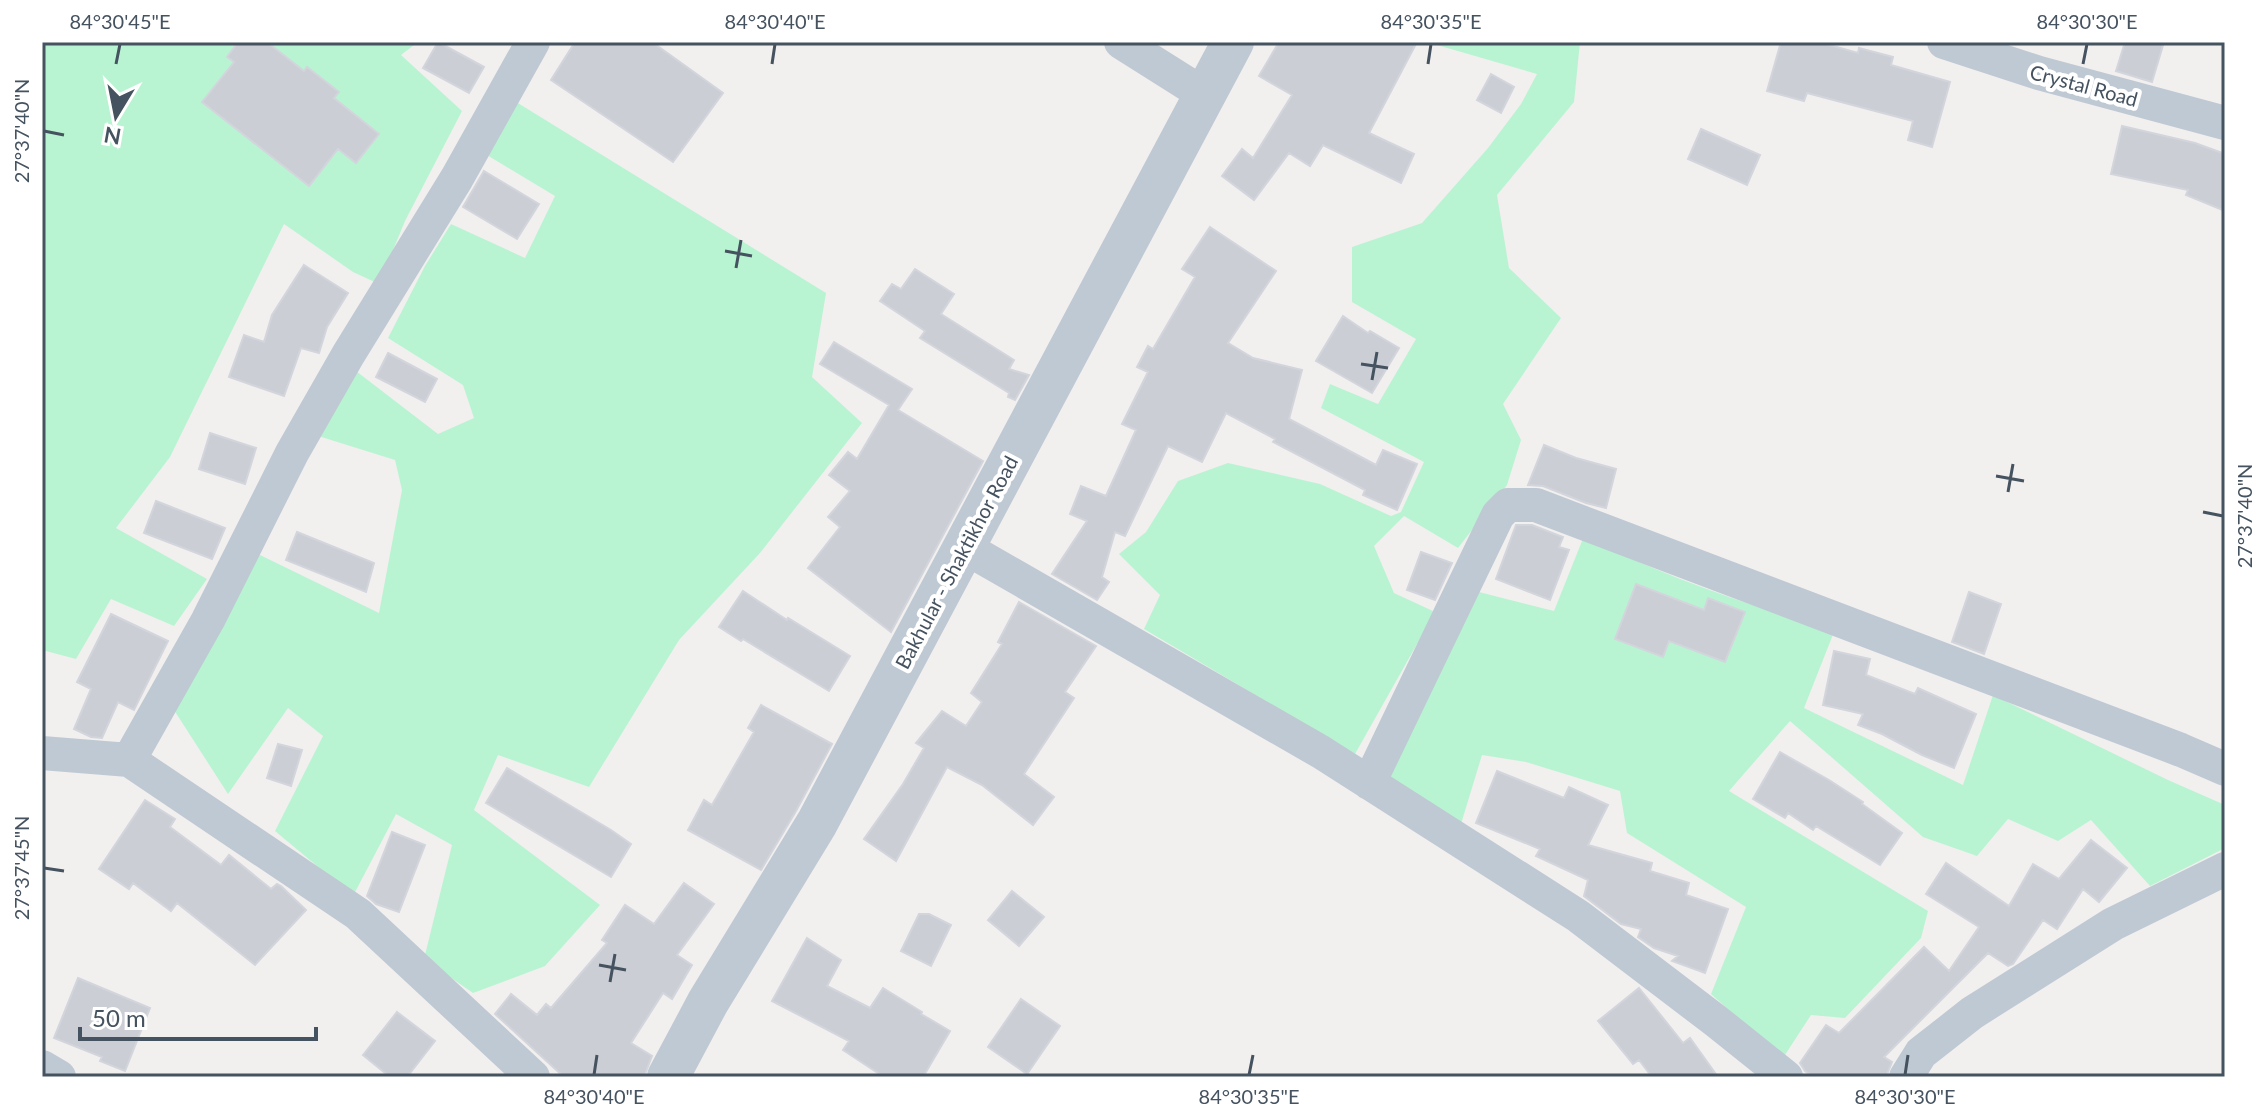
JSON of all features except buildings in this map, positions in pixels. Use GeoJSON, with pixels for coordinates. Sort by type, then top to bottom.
{"type":"FeatureCollection","features":[{"type":"Feature","properties":{"kind":"street"},"geometry":{"type":"LineString","coordinates":[[129,760],[208,620],[292,453],[348,355],[457,178],[533,42]]}},
{"type":"Feature","properties":{"kind":"street"},"geometry":{"type":"LineString","coordinates":[[1121,42],[1205,95]]}},
{"type":"Feature","properties":{"kind":"street","name":"Bakhular - Shaktikhor Road"},"geometry":{"type":"LineString","coordinates":[[668,1077],[708,1002],[817,823],[1233,42]]}},
{"type":"Feature","properties":{"kind":"street","name":"Crystal Road"},"geometry":{"type":"LineString","coordinates":[[1944,42],[2039,73],[2225,123]]}},
{"type":"Feature","properties":{"kind":"street"},"geometry":{"type":"LineString","coordinates":[[1369,783],[1498,515],[1508,505],[1536,505],[2225,769]]}},
{"type":"Feature","properties":{"kind":"street"},"geometry":{"type":"LineString","coordinates":[[964,547],[1321,752],[1578,916],[1786,1077]]}},
{"type":"Feature","properties":{"kind":"street"},"geometry":{"type":"LineString","coordinates":[[42,753],[129,760],[358,914],[533,1077]]}},
{"type":"Feature","properties":{"kind":"street"},"geometry":{"type":"LineString","coordinates":[[1906,1077],[1921,1053],[1972,1013],[2113,924],[2225,869]]}},
{"type":"Feature","properties":{"kind":"street"},"geometry":{"type":"LineString","coordinates":[[42,1067],[59,1077]]}},
{"type":"Feature","properties":{"kind":"green space"},"geometry":{"type":"Polygon","coordinates":[[[42,42],[418,42],[401,55],[462,111],[405,221],[379,284],[353,272],[284,224],[170,457],[116,528],[207,579],[174,626],[111,599],[76,659],[42,650],[42,42]]]}},
{"type":"Feature","properties":{"kind":"green space"},"geometry":{"type":"Polygon","coordinates":[[[1436,42],[1580,42],[1574,102],[1497,195],[1509,268],[1561,318],[1503,404],[1521,440],[1507,485],[1458,548],[1404,516],[1374,546],[1394,593],[1435,612],[1355,754],[1144,629],[1160,595],[1119,554],[1146,532],[1178,481],[1228,463],[1320,484],[1391,516],[1401,512],[1424,462],[1321,408],[1330,384],[1378,404],[1416,339],[1352,302],[1352,247],[1422,223],[1488,148],[1521,104],[1537,74],[1437,45],[1436,42]]]}},
{"type":"Feature","properties":{"kind":"green space"},"geometry":{"type":"Polygon","coordinates":[[[513,100],[826,293],[812,377],[862,423],[760,553],[679,640],[589,787],[498,755],[474,810],[600,905],[545,966],[473,993],[424,959],[452,845],[396,814],[353,896],[275,831],[323,736],[288,708],[228,794],[174,710],[258,554],[379,613],[402,490],[395,460],[315,435],[356,371],[438,434],[474,418],[463,385],[388,338],[425,266],[451,224],[525,258],[555,196],[482,152],[513,100]]]}},
{"type":"Feature","properties":{"kind":"green space"},"geometry":{"type":"Polygon","coordinates":[[[1584,536],[1675,577],[1834,632],[1804,708],[1963,785],[1993,695],[2225,805],[2225,848],[2150,886],[2091,820],[2058,841],[2008,819],[1977,856],[1923,837],[1790,721],[1729,791],[1928,911],[1921,938],[1845,1018],[1811,1015],[1783,1058],[1711,994],[1746,907],[1627,833],[1620,791],[1526,762],[1482,755],[1461,824],[1386,778],[1479,592],[1554,611],[1584,536]]]}}]}
